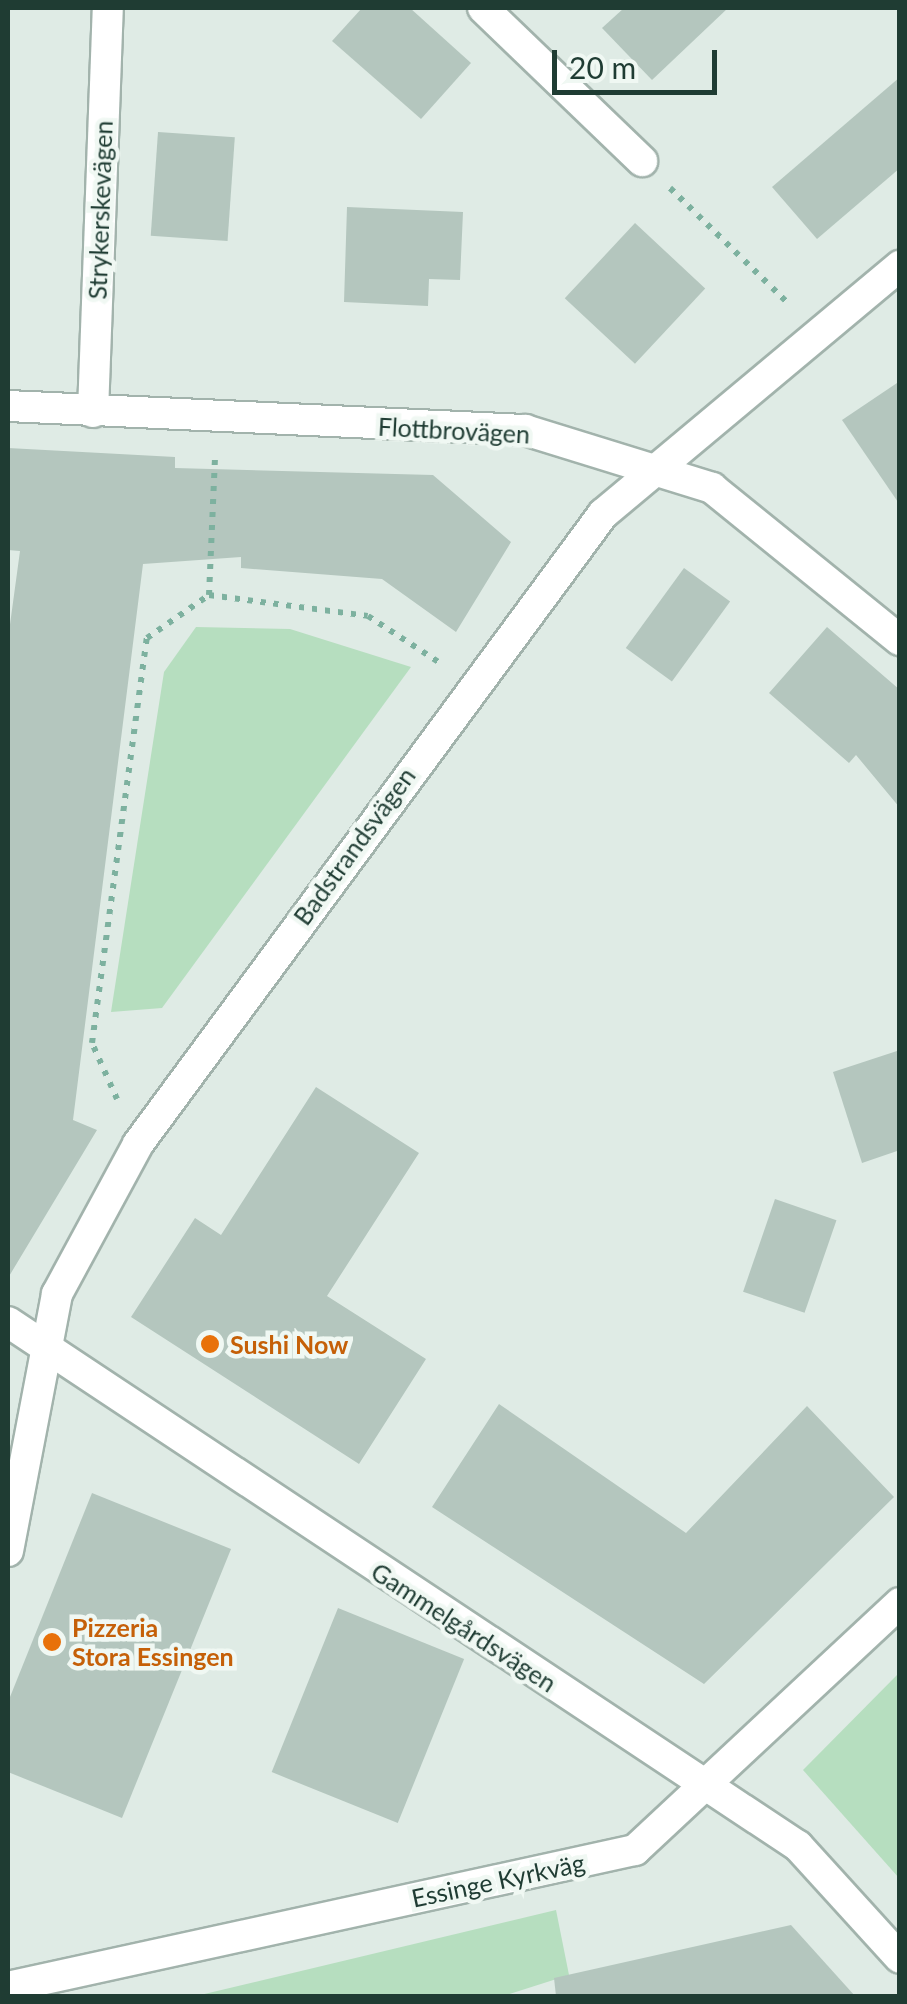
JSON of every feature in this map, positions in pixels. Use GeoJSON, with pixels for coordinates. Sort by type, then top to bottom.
{"type":"FeatureCollection","features":[{"type":"Feature","properties":{"kind":"street","name":"Strykerskevägen"},"geometry":{"type":"LineString","coordinates":[[93,412],[108,8]]}},
{"type":"Feature","properties":{"kind":"street"},"geometry":{"type":"LineString","coordinates":[[483,8],[642,160]]}},
{"type":"Feature","properties":{"kind":"street","name":"Badstrandsvägen"},"geometry":{"type":"LineString","coordinates":[[8,1551],[48,1346],[76,1250],[138,1144],[556,569],[654,467],[900,266]]}},
{"type":"Feature","properties":{"kind":"street","name":"Flottbrovägen"},"geometry":{"type":"LineString","coordinates":[[8,406],[217,422],[525,430],[712,488],[825,571],[900,640]]}},
{"type":"Feature","properties":{"kind":"street","name":"Gammelgårdsvägen"},"geometry":{"type":"LineString","coordinates":[[8,1322],[798,1846],[900,1958]]}},
{"type":"Feature","properties":{"kind":"street","name":"Essinge Kyrkväg"},"geometry":{"type":"LineString","coordinates":[[8,1987],[635,1850],[699,1782],[900,1602]]}},
{"type":"Feature","properties":{"kind":"path"},"geometry":{"type":"LineString","coordinates":[[642,160],[777,292]]}},
{"type":"Feature","properties":{"kind":"path"},"geometry":{"type":"LineString","coordinates":[[209,595],[217,422]]}},
{"type":"Feature","properties":{"kind":"path"},"geometry":{"type":"LineString","coordinates":[[138,1144],[92,1044],[148,638],[209,595],[368,616],[470,684]]}},
{"type":"Feature","properties":{"kind":"green space"},"geometry":{"type":"Polygon","coordinates":[[[196,627],[290,629],[411,667],[162,1008],[111,1012],[164,672],[196,627]]]}},
{"type":"Feature","properties":{"kind":"green space"},"geometry":{"type":"Polygon","coordinates":[[[899,1673],[899,1878],[803,1770],[899,1673]]]}},
{"type":"Feature","properties":{"kind":"green space"},"geometry":{"type":"Polygon","coordinates":[[[556,1910],[569,1975],[503,1996],[196,1996],[556,1910]]]}},
{"type":"Feature","properties":{"kind":"building"},"geometry":{"type":"Polygon","coordinates":[[[362,8],[410,8],[471,63],[421,119],[332,41],[362,8]]]}},
{"type":"Feature","properties":{"kind":"building"},"geometry":{"type":"Polygon","coordinates":[[[624,8],[728,8],[652,80],[602,28],[624,8]]]}},
{"type":"Feature","properties":{"kind":"building"},"geometry":{"type":"Polygon","coordinates":[[[900,77],[900,168],[817,239],[772,187],[900,77]]]}},
{"type":"Feature","properties":{"kind":"building"},"geometry":{"type":"Polygon","coordinates":[[[158,132],[235,137],[228,241],[151,236],[158,132]]]}},
{"type":"Feature","properties":{"kind":"building"},"geometry":{"type":"Polygon","coordinates":[[[347,207],[463,212],[460,280],[429,279],[428,306],[344,302],[347,207]]]}},
{"type":"Feature","properties":{"kind":"building"},"geometry":{"type":"Polygon","coordinates":[[[635,223],[705,288],[635,364],[565,298],[635,223]]]}},
{"type":"Feature","properties":{"kind":"building"},"geometry":{"type":"Polygon","coordinates":[[[900,381],[900,505],[842,420],[900,381]]]}},
{"type":"Feature","properties":{"kind":"building"},"geometry":{"type":"Polygon","coordinates":[[[8,448],[175,457],[175,468],[433,475],[511,542],[456,632],[382,579],[241,568],[241,557],[143,564],[73,1120],[97,1130],[8,1278],[8,639],[20,551],[8,550],[8,448]]]}},
{"type":"Feature","properties":{"kind":"building"},"geometry":{"type":"Polygon","coordinates":[[[684,568],[730,602],[672,682],[626,648],[684,568]]]}},
{"type":"Feature","properties":{"kind":"building"},"geometry":{"type":"Polygon","coordinates":[[[827,627],[900,690],[900,808],[856,755],[849,763],[769,693],[827,627]]]}},
{"type":"Feature","properties":{"kind":"building"},"geometry":{"type":"Polygon","coordinates":[[[900,1050],[900,1150],[862,1163],[833,1072],[900,1050]]]}},
{"type":"Feature","properties":{"kind":"building"},"geometry":{"type":"Polygon","coordinates":[[[316,1087],[419,1153],[327,1296],[426,1359],[359,1464],[131,1317],[195,1218],[221,1235],[316,1087]]]}},
{"type":"Feature","properties":{"kind":"building"},"geometry":{"type":"Polygon","coordinates":[[[775,1199],[836,1220],[805,1313],[743,1292],[775,1199]]]}},
{"type":"Feature","properties":{"kind":"building"},"geometry":{"type":"Polygon","coordinates":[[[499,1404],[686,1533],[807,1406],[894,1497],[704,1684],[432,1507],[499,1404]]]}},
{"type":"Feature","properties":{"kind":"building"},"geometry":{"type":"Polygon","coordinates":[[[92,1493],[231,1549],[122,1818],[8,1772],[8,1702],[92,1493]]]}},
{"type":"Feature","properties":{"kind":"building"},"geometry":{"type":"Polygon","coordinates":[[[338,1608],[464,1659],[398,1823],[272,1772],[338,1608]]]}},
{"type":"Feature","properties":{"kind":"building"},"geometry":{"type":"Polygon","coordinates":[[[791,1925],[855,1996],[556,1996],[554,1978],[791,1925]]]}},
{"type":"Feature","properties":{"kind":"place","name":"Sushi Now"},"geometry":{"type":"Point","coordinates":[210,1344]}},
{"type":"Feature","properties":{"kind":"place","name":"Pizzeria Stora Essingen"},"geometry":{"type":"Point","coordinates":[52,1642]}}]}
